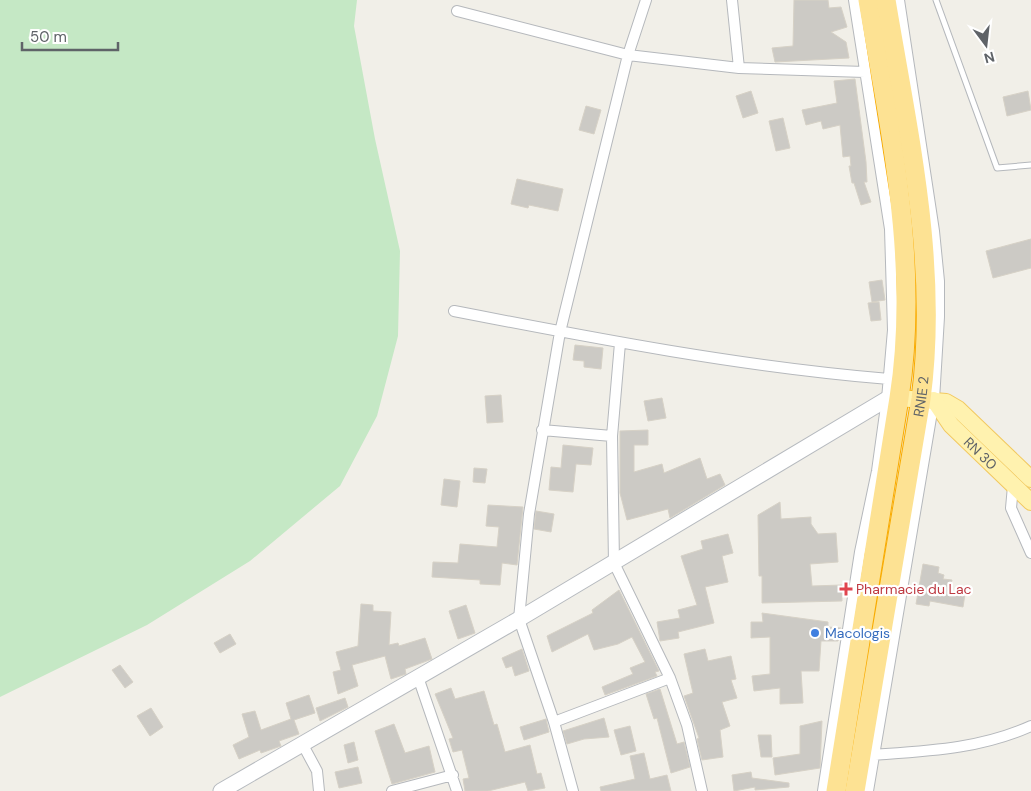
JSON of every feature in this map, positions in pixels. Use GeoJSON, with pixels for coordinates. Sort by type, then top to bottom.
{"type":"FeatureCollection","features":[{"type":"Feature","properties":{"kind":"highway","name":"RNIE 2"},"geometry":{"type":"LineString","coordinates":[[836,791],[893,399],[907,338],[906,248],[900,194],[868,0]]}},
{"type":"Feature","properties":{"kind":"highway","name":"RNIE 2"},"geometry":{"type":"LineString","coordinates":[[855,791],[928,400],[923,229],[886,0]]}},
{"type":"Feature","properties":{"kind":"main road"},"geometry":{"type":"LineString","coordinates":[[893,399],[928,400]]}},
{"type":"Feature","properties":{"kind":"main road","name":"RN 30"},"geometry":{"type":"LineString","coordinates":[[928,400],[946,402],[958,409],[1031,479]]}},
{"type":"Feature","properties":{"kind":"main road","name":"RN 30"},"geometry":{"type":"LineString","coordinates":[[928,400],[1031,502]]}},
{"type":"Feature","properties":{"kind":"street"},"geometry":{"type":"LineString","coordinates":[[573,791],[554,722],[519,619],[529,514],[560,332],[628,55],[646,0]]}},
{"type":"Feature","properties":{"kind":"street"},"geometry":{"type":"LineString","coordinates":[[732,0],[739,68]]}},
{"type":"Feature","properties":{"kind":"street"},"geometry":{"type":"LineString","coordinates":[[822,791],[860,552],[893,399],[889,379],[894,311],[891,246],[854,0]]}},
{"type":"Feature","properties":{"kind":"street"},"geometry":{"type":"LineString","coordinates":[[868,791],[928,400],[939,316],[937,255],[899,0]]}},
{"type":"Feature","properties":{"kind":"street"},"geometry":{"type":"LineString","coordinates":[[458,11],[628,55],[739,68],[866,72]]}},
{"type":"Feature","properties":{"kind":"street"},"geometry":{"type":"LineString","coordinates":[[454,311],[620,343],[837,375],[889,379]]}},
{"type":"Feature","properties":{"kind":"street"},"geometry":{"type":"LineString","coordinates":[[620,343],[612,436],[614,563],[670,678],[687,725],[702,791]]}},
{"type":"Feature","properties":{"kind":"street"},"geometry":{"type":"LineString","coordinates":[[220,791],[303,745],[893,399]]}},
{"type":"Feature","properties":{"kind":"street"},"geometry":{"type":"LineString","coordinates":[[542,430],[612,436]]}},
{"type":"Feature","properties":{"kind":"street"},"geometry":{"type":"LineString","coordinates":[[1013,486],[1011,508],[1031,553]]}},
{"type":"Feature","properties":{"kind":"street"},"geometry":{"type":"LineString","coordinates":[[418,677],[457,791]]}},
{"type":"Feature","properties":{"kind":"street"},"geometry":{"type":"LineString","coordinates":[[554,722],[670,678]]}},
{"type":"Feature","properties":{"kind":"street"},"geometry":{"type":"LineString","coordinates":[[873,755],[958,749],[995,741],[1031,726]]}},
{"type":"Feature","properties":{"kind":"street"},"geometry":{"type":"LineString","coordinates":[[303,745],[317,771],[319,791]]}},
{"type":"Feature","properties":{"kind":"street"},"geometry":{"type":"LineString","coordinates":[[392,791],[453,775]]}},
{"type":"Feature","properties":{"kind":"lane"},"geometry":{"type":"LineString","coordinates":[[936,0],[997,168],[1031,165]]}},
{"type":"Feature","properties":{"kind":"green space"},"geometry":{"type":"Polygon","coordinates":[[[0,0],[357,0],[354,26],[375,139],[400,251],[398,336],[377,416],[340,486],[250,561],[147,625],[0,697],[0,0]]]}},
{"type":"Feature","properties":{"kind":"building"},"geometry":{"type":"Polygon","coordinates":[[[794,0],[828,0],[829,8],[841,7],[847,27],[831,32],[846,42],[849,58],[775,62],[772,48],[793,46],[794,0]]]}},
{"type":"Feature","properties":{"kind":"building"},"geometry":{"type":"Polygon","coordinates":[[[855,79],[866,162],[867,182],[864,182],[871,202],[861,205],[854,183],[852,183],[849,166],[851,166],[850,156],[843,157],[840,125],[823,129],[821,121],[806,125],[802,110],[837,103],[834,81],[855,79]]]}},
{"type":"Feature","properties":{"kind":"building"},"geometry":{"type":"Polygon","coordinates":[[[751,91],[758,113],[743,118],[736,96],[751,91]]]}},
{"type":"Feature","properties":{"kind":"building"},"geometry":{"type":"Polygon","coordinates":[[[1028,91],[1031,110],[1007,116],[1003,97],[1028,91]]]}},
{"type":"Feature","properties":{"kind":"building"},"geometry":{"type":"Polygon","coordinates":[[[586,106],[601,110],[594,134],[579,130],[586,106]]]}},
{"type":"Feature","properties":{"kind":"building"},"geometry":{"type":"Polygon","coordinates":[[[783,118],[790,148],[776,151],[769,121],[783,118]]]}},
{"type":"Feature","properties":{"kind":"building"},"geometry":{"type":"Polygon","coordinates":[[[517,179],[563,189],[558,211],[529,205],[528,208],[511,204],[517,179]]]}},
{"type":"Feature","properties":{"kind":"building"},"geometry":{"type":"Polygon","coordinates":[[[1031,239],[1031,268],[993,278],[986,251],[1031,239]]]}},
{"type":"Feature","properties":{"kind":"building"},"geometry":{"type":"Polygon","coordinates":[[[882,280],[885,300],[872,302],[869,282],[882,280]]]}},
{"type":"Feature","properties":{"kind":"building"},"geometry":{"type":"Polygon","coordinates":[[[879,302],[881,320],[871,321],[868,303],[879,302]]]}},
{"type":"Feature","properties":{"kind":"building"},"geometry":{"type":"Polygon","coordinates":[[[575,345],[603,348],[601,369],[584,367],[584,361],[573,360],[575,345]]]}},
{"type":"Feature","properties":{"kind":"building"},"geometry":{"type":"Polygon","coordinates":[[[501,395],[503,422],[487,423],[485,396],[501,395]]]}},
{"type":"Feature","properties":{"kind":"building"},"geometry":{"type":"Polygon","coordinates":[[[662,398],[666,418],[648,421],[644,401],[662,398]]]}},
{"type":"Feature","properties":{"kind":"building"},"geometry":{"type":"Polygon","coordinates":[[[648,430],[648,445],[634,445],[634,472],[662,464],[664,473],[700,458],[707,479],[720,474],[725,485],[670,518],[668,509],[627,520],[620,493],[620,431],[648,430]]]}},
{"type":"Feature","properties":{"kind":"building"},"geometry":{"type":"Polygon","coordinates":[[[563,445],[593,448],[591,465],[576,464],[573,492],[549,490],[551,467],[561,468],[563,445]]]}},
{"type":"Feature","properties":{"kind":"building"},"geometry":{"type":"Polygon","coordinates":[[[474,468],[487,469],[485,483],[473,482],[474,468]]]}},
{"type":"Feature","properties":{"kind":"building"},"geometry":{"type":"Polygon","coordinates":[[[444,479],[460,481],[457,507],[441,505],[444,479]]]}},
{"type":"Feature","properties":{"kind":"building"},"geometry":{"type":"Polygon","coordinates":[[[780,502],[781,519],[811,517],[811,524],[818,534],[836,533],[838,562],[810,564],[812,586],[842,585],[842,601],[762,603],[762,576],[759,576],[758,515],[780,502]]]}},
{"type":"Feature","properties":{"kind":"building"},"geometry":{"type":"Polygon","coordinates":[[[488,505],[523,507],[517,565],[502,563],[500,585],[480,584],[480,580],[432,577],[433,562],[458,563],[460,544],[497,547],[499,527],[486,526],[488,505]]]}},
{"type":"Feature","properties":{"kind":"building"},"geometry":{"type":"Polygon","coordinates":[[[536,511],[554,514],[551,532],[534,529],[536,511]]]}},
{"type":"Feature","properties":{"kind":"building"},"geometry":{"type":"Polygon","coordinates":[[[728,534],[733,553],[722,556],[728,582],[705,587],[714,623],[678,632],[679,638],[660,641],[657,622],[680,618],[678,610],[697,605],[681,556],[703,549],[701,541],[728,534]]]}},
{"type":"Feature","properties":{"kind":"building"},"geometry":{"type":"Polygon","coordinates":[[[923,564],[939,567],[938,573],[944,575],[943,579],[952,580],[949,591],[965,594],[963,607],[930,601],[929,606],[916,604],[923,564]]]}},
{"type":"Feature","properties":{"kind":"building"},"geometry":{"type":"Polygon","coordinates":[[[619,590],[659,671],[655,672],[657,676],[605,695],[602,687],[633,674],[630,668],[645,662],[632,637],[618,644],[594,650],[588,634],[552,652],[547,636],[593,613],[592,610],[619,590]]]}},
{"type":"Feature","properties":{"kind":"building"},"geometry":{"type":"Polygon","coordinates":[[[361,604],[373,605],[373,611],[391,612],[389,645],[398,643],[399,646],[425,638],[432,659],[405,669],[406,674],[391,679],[385,656],[352,665],[358,686],[338,694],[333,672],[341,670],[336,652],[358,646],[361,604]]]}},
{"type":"Feature","properties":{"kind":"building"},"geometry":{"type":"Polygon","coordinates":[[[466,605],[475,633],[458,639],[449,611],[466,605]]]}},
{"type":"Feature","properties":{"kind":"building"},"geometry":{"type":"Polygon","coordinates":[[[762,613],[828,622],[828,627],[841,628],[838,641],[821,641],[819,671],[801,671],[803,703],[780,704],[780,688],[754,691],[752,676],[770,674],[770,637],[751,638],[751,622],[763,622],[762,613]]]}},
{"type":"Feature","properties":{"kind":"building"},"geometry":{"type":"Polygon","coordinates":[[[230,634],[236,644],[220,653],[214,643],[230,634]]]}},
{"type":"Feature","properties":{"kind":"building"},"geometry":{"type":"Polygon","coordinates":[[[522,649],[529,671],[515,676],[512,666],[506,668],[502,658],[522,649]]]}},
{"type":"Feature","properties":{"kind":"building"},"geometry":{"type":"Polygon","coordinates":[[[705,649],[708,661],[731,656],[736,679],[731,680],[737,698],[722,702],[730,726],[720,730],[723,757],[702,760],[697,739],[699,738],[684,696],[693,693],[684,654],[705,649]]]}},
{"type":"Feature","properties":{"kind":"building"},"geometry":{"type":"Polygon","coordinates":[[[120,665],[133,682],[125,688],[112,670],[120,665]]]}},
{"type":"Feature","properties":{"kind":"building"},"geometry":{"type":"Polygon","coordinates":[[[451,688],[455,699],[484,691],[494,725],[497,724],[505,752],[530,745],[537,774],[541,773],[545,788],[528,791],[525,782],[488,791],[465,791],[463,779],[469,778],[462,750],[453,752],[449,739],[453,738],[435,694],[451,688]]]}},
{"type":"Feature","properties":{"kind":"building"},"geometry":{"type":"Polygon","coordinates":[[[660,689],[677,744],[684,742],[690,767],[671,773],[657,718],[654,719],[646,694],[660,689]]]}},
{"type":"Feature","properties":{"kind":"building"},"geometry":{"type":"Polygon","coordinates":[[[309,695],[315,713],[294,720],[299,734],[279,741],[281,746],[261,753],[260,750],[239,759],[233,745],[249,737],[242,714],[255,711],[261,730],[291,719],[286,703],[309,695]]]}},
{"type":"Feature","properties":{"kind":"building"},"geometry":{"type":"Polygon","coordinates":[[[345,698],[348,707],[320,721],[316,708],[345,698]]]}},
{"type":"Feature","properties":{"kind":"building"},"geometry":{"type":"Polygon","coordinates":[[[151,708],[163,727],[150,736],[137,716],[151,708]]]}},
{"type":"Feature","properties":{"kind":"building"},"geometry":{"type":"Polygon","coordinates":[[[604,718],[609,737],[584,739],[567,744],[563,731],[604,718]]]}},
{"type":"Feature","properties":{"kind":"building"},"geometry":{"type":"Polygon","coordinates":[[[546,719],[549,732],[524,740],[520,727],[546,719]]]}},
{"type":"Feature","properties":{"kind":"building"},"geometry":{"type":"Polygon","coordinates":[[[822,721],[820,768],[775,775],[773,758],[800,754],[800,726],[822,721]]]}},
{"type":"Feature","properties":{"kind":"building"},"geometry":{"type":"Polygon","coordinates":[[[394,724],[405,753],[429,746],[435,772],[392,784],[375,731],[394,724]]]}},
{"type":"Feature","properties":{"kind":"building"},"geometry":{"type":"Polygon","coordinates":[[[630,726],[636,751],[621,755],[614,730],[630,726]]]}},
{"type":"Feature","properties":{"kind":"building"},"geometry":{"type":"Polygon","coordinates":[[[758,735],[771,735],[772,757],[761,757],[758,735]]]}},
{"type":"Feature","properties":{"kind":"building"},"geometry":{"type":"Polygon","coordinates":[[[354,742],[358,760],[348,763],[344,745],[354,742]]]}},
{"type":"Feature","properties":{"kind":"building"},"geometry":{"type":"Polygon","coordinates":[[[644,753],[650,779],[667,775],[671,791],[601,791],[600,787],[635,779],[630,756],[644,753]]]}},
{"type":"Feature","properties":{"kind":"building"},"geometry":{"type":"Polygon","coordinates":[[[358,767],[362,783],[339,788],[335,772],[358,767]]]}},
{"type":"Feature","properties":{"kind":"building"},"geometry":{"type":"Polygon","coordinates":[[[751,772],[752,778],[789,783],[789,787],[755,790],[755,787],[734,791],[732,775],[751,772]]]}},
{"type":"Feature","properties":{"kind":"place","name":"Pharmacie du Lac"},"geometry":{"type":"Point","coordinates":[846,589]}},
{"type":"Feature","properties":{"kind":"place","name":"Macologis"},"geometry":{"type":"Point","coordinates":[815,633]}}]}
